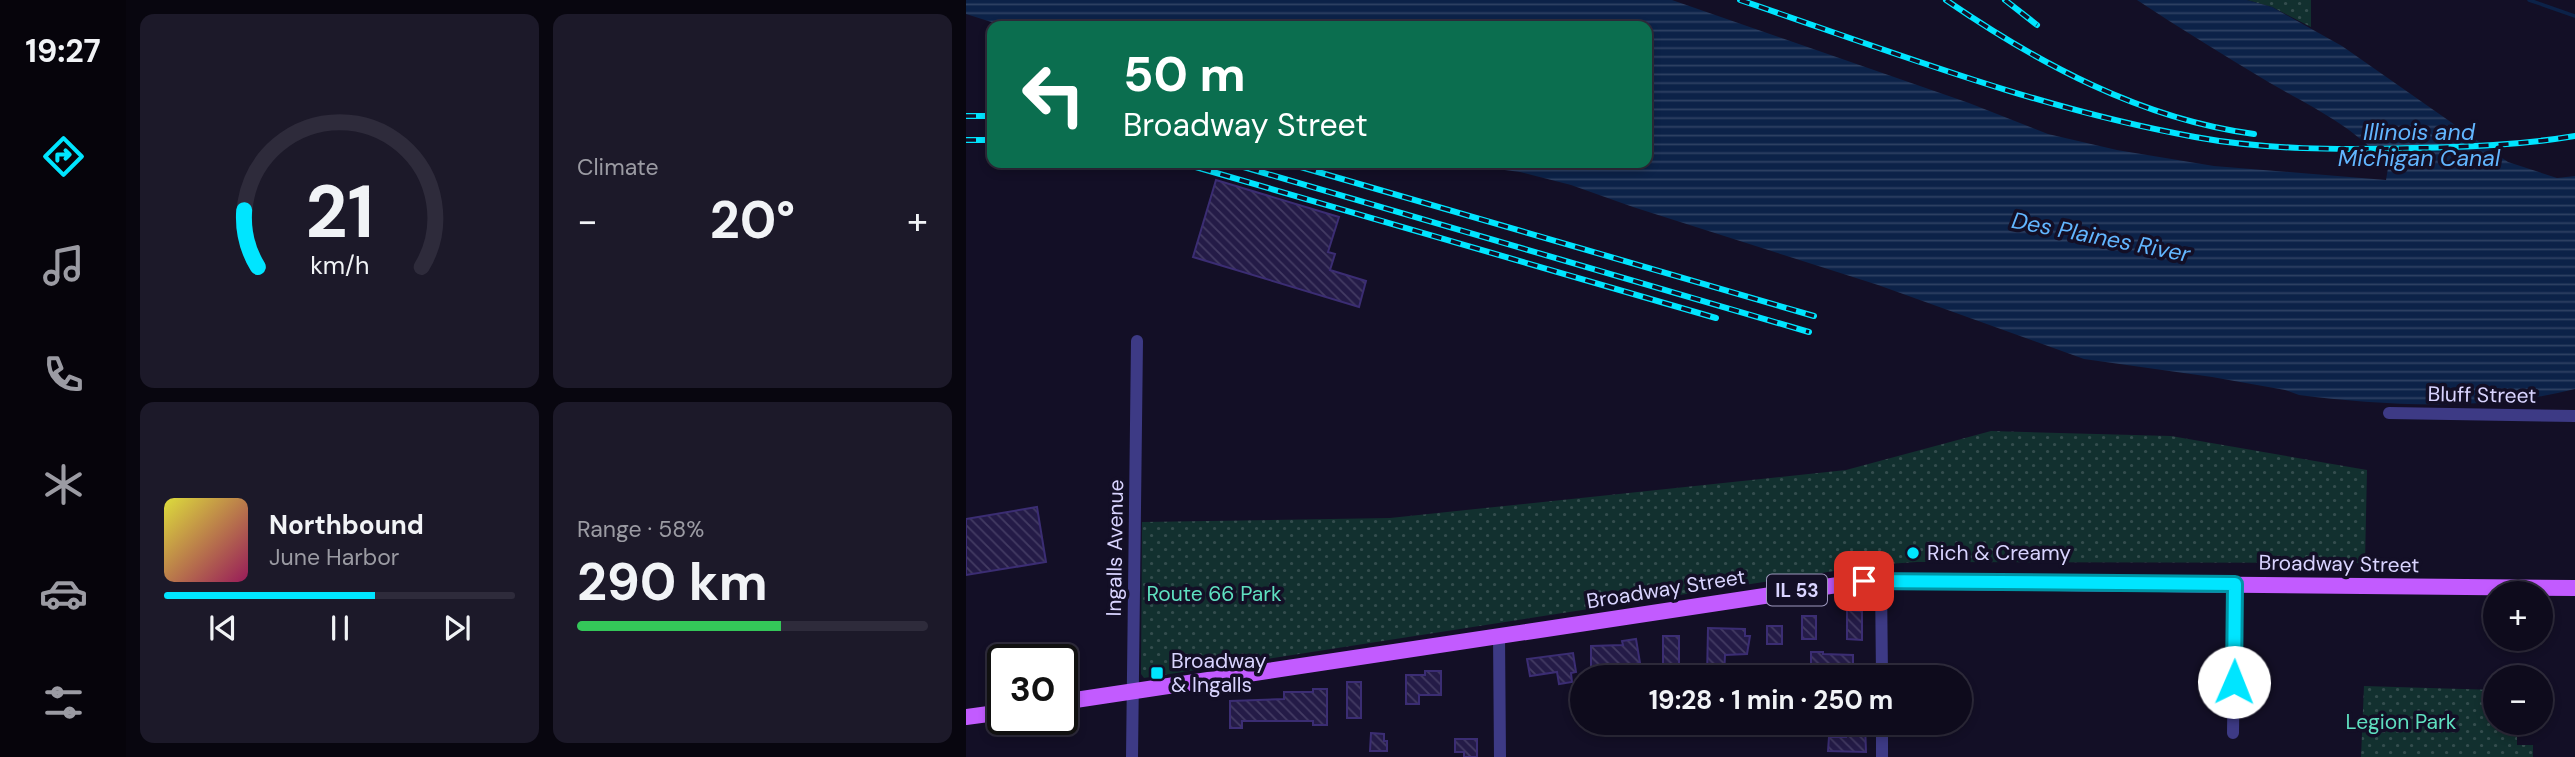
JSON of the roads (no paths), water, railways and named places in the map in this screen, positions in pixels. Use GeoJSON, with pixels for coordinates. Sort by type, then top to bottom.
{"type":"FeatureCollection","features":[{"type":"Feature","properties":{"kind":"main road","name":"Broadway Street"},"geometry":{"type":"LineString","coordinates":[[1078,700],[1832,584],[1881,580],[2575,589]]}},
{"type":"Feature","properties":{"kind":"main road"},"geometry":{"type":"LineString","coordinates":[[966,717],[987,714]]}},
{"type":"Feature","properties":{"kind":"street","name":"Ingalls Avenue"},"geometry":{"type":"LineString","coordinates":[[1132,757],[1137,341]]}},
{"type":"Feature","properties":{"kind":"street","name":"Bluff Street"},"geometry":{"type":"LineString","coordinates":[[2389,413],[2575,416]]}},
{"type":"Feature","properties":{"kind":"street"},"geometry":{"type":"LineString","coordinates":[[1881,580],[1882,665]]}},
{"type":"Feature","properties":{"kind":"street"},"geometry":{"type":"LineString","coordinates":[[2233,733],[2235,584]]}},
{"type":"Feature","properties":{"kind":"street"},"geometry":{"type":"LineString","coordinates":[[1499,635],[1500,757]]}},
{"type":"Feature","properties":{"kind":"street"},"geometry":{"type":"LineString","coordinates":[[1882,735],[1882,757]]}},
{"type":"Feature","properties":{"kind":"water"},"geometry":{"type":"Polygon","coordinates":[[[966,0],[1672,0],[1969,103],[2048,134],[2117,150],[2214,166],[2386,180],[2388,168],[2377,154],[2349,130],[2137,0],[2247,0],[2272,7],[2342,46],[2508,162],[2557,178],[2575,176],[2575,389],[2508,401],[2437,404],[2366,402],[2299,395],[2212,377],[2084,359],[1878,285],[1571,185],[1520,172],[1489,168],[1652,168],[1652,21],[988,21],[966,14],[966,0]]]}},
{"type":"Feature","properties":{"kind":"waterway"},"geometry":{"type":"LineString","coordinates":[[2529,0],[2575,16]]}},
{"type":"Feature","properties":{"kind":"railway"},"geometry":{"type":"LineString","coordinates":[[1740,0],[2022,95],[2079,111],[2195,137],[2276,147],[2358,149],[2494,145],[2575,136]]}},
{"type":"Feature","properties":{"kind":"railway"},"geometry":{"type":"LineString","coordinates":[[1946,0],[2054,66],[2131,102],[2212,127],[2254,134]]}},
{"type":"Feature","properties":{"kind":"railway"},"geometry":{"type":"LineString","coordinates":[[2005,0],[2037,25]]}},
{"type":"Feature","properties":{"kind":"railway"},"geometry":{"type":"LineString","coordinates":[[966,116],[987,116]]}},
{"type":"Feature","properties":{"kind":"railway"},"geometry":{"type":"LineString","coordinates":[[966,140],[987,140]]}},
{"type":"Feature","properties":{"kind":"railway"},"geometry":{"type":"LineString","coordinates":[[1199,168],[1716,318]]}},
{"type":"Feature","properties":{"kind":"railway"},"geometry":{"type":"LineString","coordinates":[[1247,168],[1809,332]]}},
{"type":"Feature","properties":{"kind":"railway"},"geometry":{"type":"LineString","coordinates":[[1304,168],[1814,316]]}},
{"type":"Feature","properties":{"kind":"place","name":"Rich & Creamy"},"geometry":{"type":"Point","coordinates":[1913,553]}},
{"type":"Feature","properties":{"kind":"place","name":"Broadway & Ingalls"},"geometry":{"type":"Point","coordinates":[1157,673]}},
{"type":"Feature","properties":{"kind":"water label","name":"Illinois and Michigan Canal"},"geometry":{"type":"Point","coordinates":[2419,145]}},
{"type":"Feature","properties":{"kind":"water label","name":"Des Plaines River"},"geometry":{"type":"Point","coordinates":[2101,237]}},
{"type":"Feature","properties":{"kind":"park label","name":"Route 66 Park"},"geometry":{"type":"Point","coordinates":[1214,594]}},
{"type":"Feature","properties":{"kind":"park label","name":"Legion Park"},"geometry":{"type":"Point","coordinates":[2401,722]}}]}
